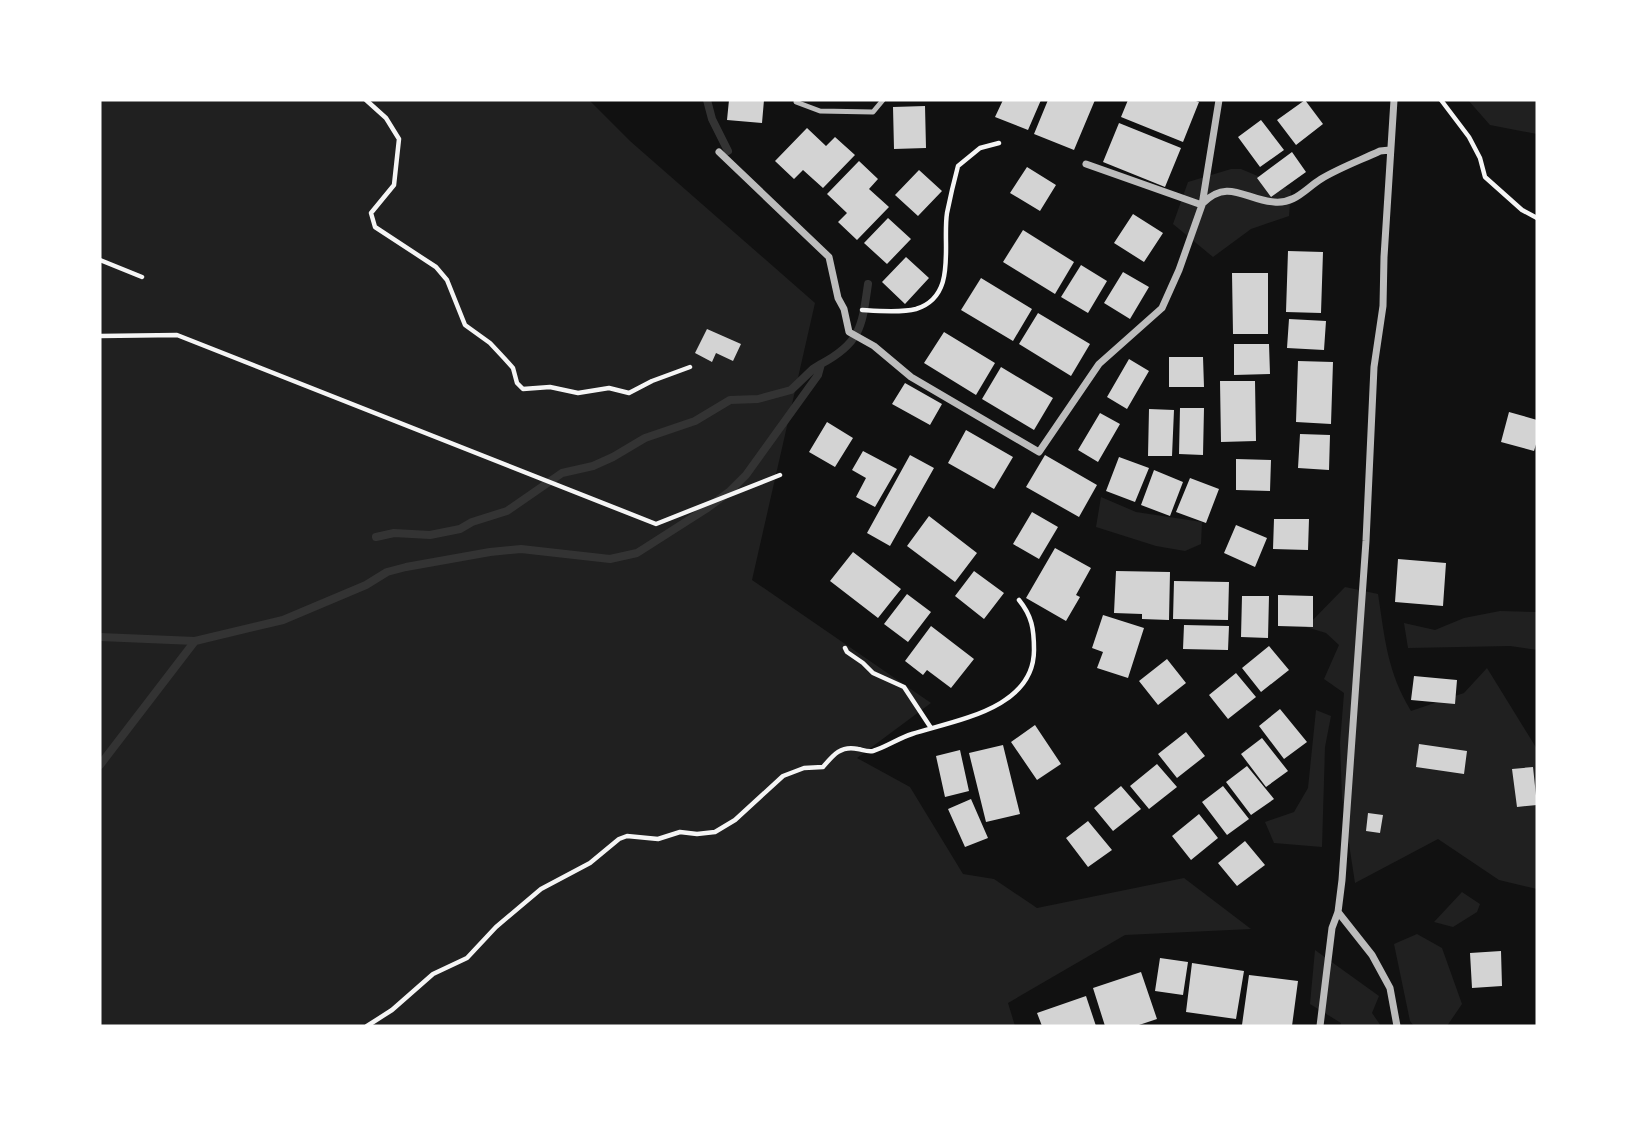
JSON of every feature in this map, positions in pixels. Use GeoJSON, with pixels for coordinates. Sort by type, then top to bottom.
{"type":"FeatureCollection","features":[{"type":"Feature","properties":{"kind":"street"},"geometry":{"type":"LineString","coordinates":[[719,152],[829,257],[849,332],[874,346],[911,376],[1039,452],[1099,364],[1161,308],[1179,270],[1202,205],[1219,100]]}},
{"type":"Feature","properties":{"kind":"street"},"geometry":{"type":"LineString","coordinates":[[1320,1026],[1332,928],[1338,912],[1366,541],[1374,367],[1383,306],[1394,100]]}},
{"type":"Feature","properties":{"kind":"street"},"geometry":{"type":"LineString","coordinates":[[1202,205],[1213,193],[1223,191],[1274,202],[1297,198],[1320,180],[1380,151],[1390,150]]}},
{"type":"Feature","properties":{"kind":"street"},"geometry":{"type":"LineString","coordinates":[[1086,164],[1202,205]]}},
{"type":"Feature","properties":{"kind":"street"},"geometry":{"type":"LineString","coordinates":[[1338,912],[1372,955],[1390,988],[1397,1026]]}},
{"type":"Feature","properties":{"kind":"lane"},"geometry":{"type":"LineString","coordinates":[[798,100],[796,102],[820,111],[873,112],[883,100]]}},
{"type":"Feature","properties":{"kind":"path"},"geometry":{"type":"LineString","coordinates":[[366,100],[386,118],[399,139],[394,185],[371,213],[375,227],[436,267],[447,280],[465,325],[504,358],[513,368],[517,383],[523,389],[550,387],[578,393],[609,388],[629,393],[652,381],[690,368]]}},
{"type":"Feature","properties":{"kind":"path"},"geometry":{"type":"LineString","coordinates":[[1441,100],[1469,137],[1480,158],[1485,177],[1522,211],[1537,218]]}},
{"type":"Feature","properties":{"kind":"path"},"geometry":{"type":"LineString","coordinates":[[871,310],[915,309],[930,301],[941,287],[947,267],[947,213],[958,166],[980,148],[999,144]]}},
{"type":"Feature","properties":{"kind":"path"},"geometry":{"type":"LineString","coordinates":[[100,260],[142,277]]}},
{"type":"Feature","properties":{"kind":"path"},"geometry":{"type":"LineString","coordinates":[[100,336],[177,335],[656,524],[780,475]]}},
{"type":"Feature","properties":{"kind":"path"},"geometry":{"type":"LineString","coordinates":[[367,1026],[392,1010],[433,974],[467,958],[496,927],[541,889],[590,863],[619,839],[627,836],[658,839],[680,832],[715,832],[736,820],[783,776],[793,771],[822,766],[836,752],[846,747],[871,752],[896,739],[989,710],[1004,701],[1031,673],[1034,637],[1030,614],[1019,600]]}},
{"type":"Feature","properties":{"kind":"path"},"geometry":{"type":"LineString","coordinates":[[845,648],[846,652],[873,673],[904,687],[931,728]]}},
{"type":"Feature","properties":{"kind":"shaded area"},"geometry":{"type":"Polygon","coordinates":[[[100,100],[589,100],[630,141],[815,303],[752,580],[931,703],[857,758],[910,787],[963,874],[994,879],[1037,908],[1184,878],[1251,929],[1125,935],[1008,1003],[1015,1026],[100,1026],[100,100]]]}},
{"type":"Feature","properties":{"kind":"shaded area"},"geometry":{"type":"Polygon","coordinates":[[[1468,100],[1537,100],[1537,134],[1490,125],[1468,100]]]}},
{"type":"Feature","properties":{"kind":"shaded area"},"geometry":{"type":"Polygon","coordinates":[[[1231,169],[1241,169],[1291,190],[1289,216],[1251,229],[1213,257],[1173,224],[1188,182],[1231,169]]]}},
{"type":"Feature","properties":{"kind":"shaded area"},"geometry":{"type":"Polygon","coordinates":[[[1101,497],[1136,512],[1202,522],[1201,544],[1185,551],[1156,546],[1096,527],[1101,497]]]}},
{"type":"Feature","properties":{"kind":"shaded area"},"geometry":{"type":"Polygon","coordinates":[[[1345,587],[1378,594],[1392,668],[1411,711],[1464,693],[1487,668],[1537,749],[1537,889],[1499,880],[1438,839],[1355,883],[1342,798],[1340,743],[1344,693],[1324,679],[1339,645],[1326,633],[1306,627],[1345,587]]]}},
{"type":"Feature","properties":{"kind":"shaded area"},"geometry":{"type":"Polygon","coordinates":[[[1500,611],[1537,612],[1537,650],[1510,646],[1408,648],[1404,623],[1435,630],[1464,618],[1500,611]]]}},
{"type":"Feature","properties":{"kind":"shaded area"},"geometry":{"type":"Polygon","coordinates":[[[1316,710],[1331,716],[1325,747],[1322,847],[1274,843],[1265,822],[1294,812],[1308,788],[1316,710]]]}},
{"type":"Feature","properties":{"kind":"shaded area"},"geometry":{"type":"Polygon","coordinates":[[[1462,892],[1480,904],[1477,912],[1453,927],[1434,922],[1462,892]]]}},
{"type":"Feature","properties":{"kind":"shaded area"},"geometry":{"type":"Polygon","coordinates":[[[1417,934],[1442,948],[1462,1004],[1447,1026],[1414,1026],[1410,1021],[1394,944],[1417,934]]]}},
{"type":"Feature","properties":{"kind":"shaded area"},"geometry":{"type":"Polygon","coordinates":[[[1315,950],[1379,996],[1372,1013],[1381,1026],[1340,1026],[1341,1023],[1310,1004],[1315,950]]]}},
{"type":"Feature","properties":{"kind":"building"},"geometry":{"type":"Polygon","coordinates":[[[729,100],[764,100],[762,123],[727,120],[729,100]]]}},
{"type":"Feature","properties":{"kind":"building"},"geometry":{"type":"Polygon","coordinates":[[[1003,100],[1041,100],[1028,130],[995,117],[1003,100]]]}},
{"type":"Feature","properties":{"kind":"building"},"geometry":{"type":"Polygon","coordinates":[[[1048,100],[1095,100],[1074,150],[1034,134],[1048,100]]]}},
{"type":"Feature","properties":{"kind":"building"},"geometry":{"type":"Polygon","coordinates":[[[1128,100],[1199,102],[1183,142],[1121,117],[1128,100]]]}},
{"type":"Feature","properties":{"kind":"building"},"geometry":{"type":"Polygon","coordinates":[[[1305,100],[1323,124],[1296,145],[1277,120],[1305,100]]]}},
{"type":"Feature","properties":{"kind":"building"},"geometry":{"type":"Polygon","coordinates":[[[925,106],[926,148],[894,149],[893,107],[925,106]]]}},
{"type":"Feature","properties":{"kind":"building"},"geometry":{"type":"Polygon","coordinates":[[[1261,120],[1284,150],[1260,167],[1238,137],[1261,120]]]}},
{"type":"Feature","properties":{"kind":"building"},"geometry":{"type":"Polygon","coordinates":[[[1119,123],[1181,148],[1165,187],[1103,162],[1119,123]]]}},
{"type":"Feature","properties":{"kind":"building"},"geometry":{"type":"Polygon","coordinates":[[[807,128],[826,146],[835,137],[855,155],[823,188],[803,170],[794,179],[775,161],[807,128]]]}},
{"type":"Feature","properties":{"kind":"building"},"geometry":{"type":"Polygon","coordinates":[[[1292,152],[1306,172],[1271,197],[1257,178],[1292,152]]]}},
{"type":"Feature","properties":{"kind":"building"},"geometry":{"type":"Polygon","coordinates":[[[859,161],[878,179],[869,189],[889,207],[857,240],[838,222],[847,213],[827,194],[859,161]]]}},
{"type":"Feature","properties":{"kind":"building"},"geometry":{"type":"Polygon","coordinates":[[[1027,167],[1056,185],[1040,211],[1010,193],[1027,167]]]}},
{"type":"Feature","properties":{"kind":"building"},"geometry":{"type":"Polygon","coordinates":[[[919,170],[942,191],[918,216],[895,195],[919,170]]]}},
{"type":"Feature","properties":{"kind":"building"},"geometry":{"type":"Polygon","coordinates":[[[1133,214],[1163,233],[1144,262],[1114,243],[1133,214]]]}},
{"type":"Feature","properties":{"kind":"building"},"geometry":{"type":"Polygon","coordinates":[[[888,218],[911,239],[887,264],[864,243],[888,218]]]}},
{"type":"Feature","properties":{"kind":"building"},"geometry":{"type":"Polygon","coordinates":[[[1023,230],[1074,262],[1055,294],[1003,262],[1023,230]]]}},
{"type":"Feature","properties":{"kind":"building"},"geometry":{"type":"Polygon","coordinates":[[[1288,251],[1323,252],[1321,313],[1286,312],[1288,251]]]}},
{"type":"Feature","properties":{"kind":"building"},"geometry":{"type":"Polygon","coordinates":[[[906,257],[929,278],[905,304],[882,282],[906,257]]]}},
{"type":"Feature","properties":{"kind":"building"},"geometry":{"type":"Polygon","coordinates":[[[1081,265],[1107,281],[1088,313],[1061,297],[1081,265]]]}},
{"type":"Feature","properties":{"kind":"building"},"geometry":{"type":"Polygon","coordinates":[[[1123,272],[1149,287],[1130,319],[1104,303],[1123,272]]]}},
{"type":"Feature","properties":{"kind":"building"},"geometry":{"type":"Polygon","coordinates":[[[1232,273],[1268,273],[1268,334],[1233,334],[1232,273]]]}},
{"type":"Feature","properties":{"kind":"building"},"geometry":{"type":"Polygon","coordinates":[[[981,278],[1032,309],[1013,341],[961,310],[981,278]]]}},
{"type":"Feature","properties":{"kind":"building"},"geometry":{"type":"Polygon","coordinates":[[[1038,313],[1090,344],[1071,376],[1019,344],[1038,313]]]}},
{"type":"Feature","properties":{"kind":"building"},"geometry":{"type":"Polygon","coordinates":[[[1289,319],[1326,321],[1324,350],[1287,348],[1289,319]]]}},
{"type":"Feature","properties":{"kind":"building"},"geometry":{"type":"Polygon","coordinates":[[[707,329],[741,344],[733,361],[716,353],[712,362],[695,353],[707,329]]]}},
{"type":"Feature","properties":{"kind":"building"},"geometry":{"type":"Polygon","coordinates":[[[944,332],[995,363],[976,395],[924,363],[944,332]]]}},
{"type":"Feature","properties":{"kind":"building"},"geometry":{"type":"Polygon","coordinates":[[[1234,344],[1269,344],[1270,374],[1234,375],[1234,344]]]}},
{"type":"Feature","properties":{"kind":"building"},"geometry":{"type":"Polygon","coordinates":[[[1169,357],[1203,357],[1204,387],[1169,387],[1169,357]]]}},
{"type":"Feature","properties":{"kind":"building"},"geometry":{"type":"Polygon","coordinates":[[[1129,359],[1149,371],[1127,409],[1107,397],[1129,359]]]}},
{"type":"Feature","properties":{"kind":"building"},"geometry":{"type":"Polygon","coordinates":[[[1298,361],[1333,362],[1331,424],[1296,422],[1298,361]]]}},
{"type":"Feature","properties":{"kind":"building"},"geometry":{"type":"Polygon","coordinates":[[[1001,367],[1053,398],[1034,430],[982,399],[1001,367]]]}},
{"type":"Feature","properties":{"kind":"building"},"geometry":{"type":"Polygon","coordinates":[[[1220,381],[1255,381],[1256,441],[1221,442],[1220,381]]]}},
{"type":"Feature","properties":{"kind":"building"},"geometry":{"type":"Polygon","coordinates":[[[905,383],[942,404],[930,425],[892,404],[905,383]]]}},
{"type":"Feature","properties":{"kind":"building"},"geometry":{"type":"Polygon","coordinates":[[[1180,408],[1204,408],[1203,455],[1179,454],[1180,408]]]}},
{"type":"Feature","properties":{"kind":"building"},"geometry":{"type":"Polygon","coordinates":[[[1149,409],[1174,410],[1172,456],[1148,456],[1149,409]]]}},
{"type":"Feature","properties":{"kind":"building"},"geometry":{"type":"Polygon","coordinates":[[[1509,412],[1537,420],[1534,451],[1501,442],[1509,412]]]}},
{"type":"Feature","properties":{"kind":"building"},"geometry":{"type":"Polygon","coordinates":[[[1100,413],[1120,424],[1098,462],[1078,450],[1100,413]]]}},
{"type":"Feature","properties":{"kind":"building"},"geometry":{"type":"Polygon","coordinates":[[[827,422],[853,438],[835,467],[809,452],[827,422]]]}},
{"type":"Feature","properties":{"kind":"building"},"geometry":{"type":"Polygon","coordinates":[[[966,430],[1013,457],[994,489],[948,463],[966,430]]]}},
{"type":"Feature","properties":{"kind":"building"},"geometry":{"type":"Polygon","coordinates":[[[1300,434],[1330,435],[1329,470],[1298,468],[1300,434]]]}},
{"type":"Feature","properties":{"kind":"building"},"geometry":{"type":"Polygon","coordinates":[[[863,451],[897,469],[875,507],[856,497],[866,478],[852,470],[863,451]]]}},
{"type":"Feature","properties":{"kind":"building"},"geometry":{"type":"Polygon","coordinates":[[[910,455],[934,468],[890,546],[867,533],[910,455]]]}},
{"type":"Feature","properties":{"kind":"building"},"geometry":{"type":"Polygon","coordinates":[[[1045,455],[1097,485],[1079,517],[1026,487],[1045,455]]]}},
{"type":"Feature","properties":{"kind":"building"},"geometry":{"type":"Polygon","coordinates":[[[1119,457],[1149,468],[1135,502],[1106,491],[1119,457]]]}},
{"type":"Feature","properties":{"kind":"building"},"geometry":{"type":"Polygon","coordinates":[[[1236,459],[1271,460],[1270,491],[1236,490],[1236,459]]]}},
{"type":"Feature","properties":{"kind":"building"},"geometry":{"type":"Polygon","coordinates":[[[1154,470],[1183,482],[1170,516],[1141,505],[1154,470]]]}},
{"type":"Feature","properties":{"kind":"building"},"geometry":{"type":"Polygon","coordinates":[[[1190,478],[1219,489],[1206,523],[1176,512],[1190,478]]]}},
{"type":"Feature","properties":{"kind":"building"},"geometry":{"type":"Polygon","coordinates":[[[1032,512],[1058,527],[1039,559],[1013,544],[1032,512]]]}},
{"type":"Feature","properties":{"kind":"building"},"geometry":{"type":"Polygon","coordinates":[[[929,516],[977,553],[955,582],[907,546],[929,516]]]}},
{"type":"Feature","properties":{"kind":"building"},"geometry":{"type":"Polygon","coordinates":[[[1274,519],[1309,519],[1308,550],[1273,549],[1274,519]]]}},
{"type":"Feature","properties":{"kind":"building"},"geometry":{"type":"Polygon","coordinates":[[[1236,525],[1267,538],[1255,567],[1224,553],[1236,525]]]}},
{"type":"Feature","properties":{"kind":"building"},"geometry":{"type":"Polygon","coordinates":[[[1055,548],[1091,568],[1076,595],[1080,597],[1066,621],[1026,598],[1055,548]]]}},
{"type":"Feature","properties":{"kind":"building"},"geometry":{"type":"Polygon","coordinates":[[[853,552],[901,589],[878,618],[830,581],[853,552]]]}},
{"type":"Feature","properties":{"kind":"building"},"geometry":{"type":"Polygon","coordinates":[[[1398,559],[1446,563],[1443,606],[1395,602],[1398,559]]]}},
{"type":"Feature","properties":{"kind":"building"},"geometry":{"type":"Polygon","coordinates":[[[974,571],[1004,593],[984,619],[955,596],[974,571]]]}},
{"type":"Feature","properties":{"kind":"building"},"geometry":{"type":"Polygon","coordinates":[[[1116,571],[1170,572],[1169,620],[1142,619],[1142,614],[1114,613],[1116,571]]]}},
{"type":"Feature","properties":{"kind":"building"},"geometry":{"type":"Polygon","coordinates":[[[1174,581],[1229,582],[1228,620],[1173,619],[1174,581]]]}},
{"type":"Feature","properties":{"kind":"building"},"geometry":{"type":"Polygon","coordinates":[[[907,594],[931,612],[908,642],[884,624],[907,594]]]}},
{"type":"Feature","properties":{"kind":"building"},"geometry":{"type":"Polygon","coordinates":[[[1278,595],[1313,596],[1313,627],[1278,626],[1278,595]]]}},
{"type":"Feature","properties":{"kind":"building"},"geometry":{"type":"Polygon","coordinates":[[[1242,596],[1269,596],[1268,638],[1241,637],[1242,596]]]}},
{"type":"Feature","properties":{"kind":"building"},"geometry":{"type":"Polygon","coordinates":[[[1103,615],[1144,628],[1128,678],[1097,668],[1103,652],[1092,648],[1103,615]]]}},
{"type":"Feature","properties":{"kind":"building"},"geometry":{"type":"Polygon","coordinates":[[[1184,625],[1229,626],[1228,650],[1183,649],[1184,625]]]}},
{"type":"Feature","properties":{"kind":"building"},"geometry":{"type":"Polygon","coordinates":[[[931,626],[974,659],[951,688],[927,670],[923,675],[905,661],[931,626]]]}},
{"type":"Feature","properties":{"kind":"building"},"geometry":{"type":"Polygon","coordinates":[[[1269,646],[1289,670],[1261,692],[1242,668],[1269,646]]]}},
{"type":"Feature","properties":{"kind":"building"},"geometry":{"type":"Polygon","coordinates":[[[1167,659],[1186,683],[1158,705],[1139,681],[1167,659]]]}},
{"type":"Feature","properties":{"kind":"building"},"geometry":{"type":"Polygon","coordinates":[[[1236,673],[1256,697],[1228,719],[1209,695],[1236,673]]]}},
{"type":"Feature","properties":{"kind":"building"},"geometry":{"type":"Polygon","coordinates":[[[1414,676],[1457,680],[1455,704],[1411,700],[1414,676]]]}},
{"type":"Feature","properties":{"kind":"building"},"geometry":{"type":"Polygon","coordinates":[[[1280,709],[1307,742],[1284,759],[1259,726],[1280,709]]]}},
{"type":"Feature","properties":{"kind":"building"},"geometry":{"type":"Polygon","coordinates":[[[1035,725],[1061,764],[1037,780],[1011,742],[1035,725]]]}},
{"type":"Feature","properties":{"kind":"building"},"geometry":{"type":"Polygon","coordinates":[[[1186,732],[1205,756],[1177,778],[1158,754],[1186,732]]]}},
{"type":"Feature","properties":{"kind":"building"},"geometry":{"type":"Polygon","coordinates":[[[1262,738],[1288,771],[1266,787],[1241,754],[1262,738]]]}},
{"type":"Feature","properties":{"kind":"building"},"geometry":{"type":"Polygon","coordinates":[[[1419,744],[1467,751],[1464,774],[1416,767],[1419,744]]]}},
{"type":"Feature","properties":{"kind":"building"},"geometry":{"type":"Polygon","coordinates":[[[1003,745],[1020,814],[986,822],[969,753],[1003,745]]]}},
{"type":"Feature","properties":{"kind":"building"},"geometry":{"type":"Polygon","coordinates":[[[960,750],[969,791],[945,797],[936,756],[960,750]]]}},
{"type":"Feature","properties":{"kind":"building"},"geometry":{"type":"Polygon","coordinates":[[[1157,764],[1177,787],[1149,809],[1130,786],[1157,764]]]}},
{"type":"Feature","properties":{"kind":"building"},"geometry":{"type":"Polygon","coordinates":[[[1247,766],[1274,799],[1251,815],[1226,782],[1247,766]]]}},
{"type":"Feature","properties":{"kind":"building"},"geometry":{"type":"Polygon","coordinates":[[[1533,767],[1537,805],[1517,807],[1512,769],[1533,767]]]}},
{"type":"Feature","properties":{"kind":"building"},"geometry":{"type":"Polygon","coordinates":[[[1121,786],[1141,809],[1113,831],[1094,808],[1121,786]]]}},
{"type":"Feature","properties":{"kind":"building"},"geometry":{"type":"Polygon","coordinates":[[[1223,786],[1249,819],[1227,835],[1202,802],[1223,786]]]}},
{"type":"Feature","properties":{"kind":"building"},"geometry":{"type":"Polygon","coordinates":[[[971,799],[988,838],[965,847],[948,809],[971,799]]]}},
{"type":"Feature","properties":{"kind":"building"},"geometry":{"type":"Polygon","coordinates":[[[1368,813],[1383,815],[1380,833],[1366,831],[1368,813]]]}},
{"type":"Feature","properties":{"kind":"building"},"geometry":{"type":"Polygon","coordinates":[[[1199,814],[1218,838],[1191,860],[1172,836],[1199,814]]]}},
{"type":"Feature","properties":{"kind":"building"},"geometry":{"type":"Polygon","coordinates":[[[1088,821],[1112,850],[1088,867],[1066,838],[1088,821]]]}},
{"type":"Feature","properties":{"kind":"building"},"geometry":{"type":"Polygon","coordinates":[[[1245,841],[1265,865],[1237,886],[1218,863],[1245,841]]]}},
{"type":"Feature","properties":{"kind":"building"},"geometry":{"type":"Polygon","coordinates":[[[1501,951],[1502,986],[1472,988],[1470,953],[1501,951]]]}},
{"type":"Feature","properties":{"kind":"building"},"geometry":{"type":"Polygon","coordinates":[[[1160,958],[1188,962],[1183,995],[1155,991],[1160,958]]]}},
{"type":"Feature","properties":{"kind":"building"},"geometry":{"type":"Polygon","coordinates":[[[1192,963],[1244,971],[1236,1019],[1186,1012],[1192,963]]]}},
{"type":"Feature","properties":{"kind":"building"},"geometry":{"type":"Polygon","coordinates":[[[1141,972],[1157,1019],[1136,1026],[1105,1026],[1093,988],[1141,972]]]}},
{"type":"Feature","properties":{"kind":"building"},"geometry":{"type":"Polygon","coordinates":[[[1249,975],[1298,981],[1292,1026],[1242,1025],[1249,975]]]}},
{"type":"Feature","properties":{"kind":"building"},"geometry":{"type":"Polygon","coordinates":[[[1086,996],[1096,1026],[1042,1026],[1037,1013],[1086,996]]]}},
{"type":"Feature","properties":{"kind":"waterway"},"geometry":{"type":"LineString","coordinates":[[707,100],[712,119],[728,151]]}},
{"type":"Feature","properties":{"kind":"waterway"},"geometry":{"type":"LineString","coordinates":[[100,765],[195,641],[283,620],[366,585],[387,572],[406,567],[521,549],[610,559],[637,553],[706,509],[746,475],[818,375],[821,364],[852,341],[861,322],[868,284]]}},
{"type":"Feature","properties":{"kind":"waterway"},"geometry":{"type":"LineString","coordinates":[[376,537],[394,533],[430,535],[460,529],[472,522],[507,511],[562,473],[593,466],[645,438],[695,421],[730,400],[758,399],[791,390],[821,364]]}},
{"type":"Feature","properties":{"kind":"waterway"},"geometry":{"type":"LineString","coordinates":[[100,637],[195,641]]}}]}
